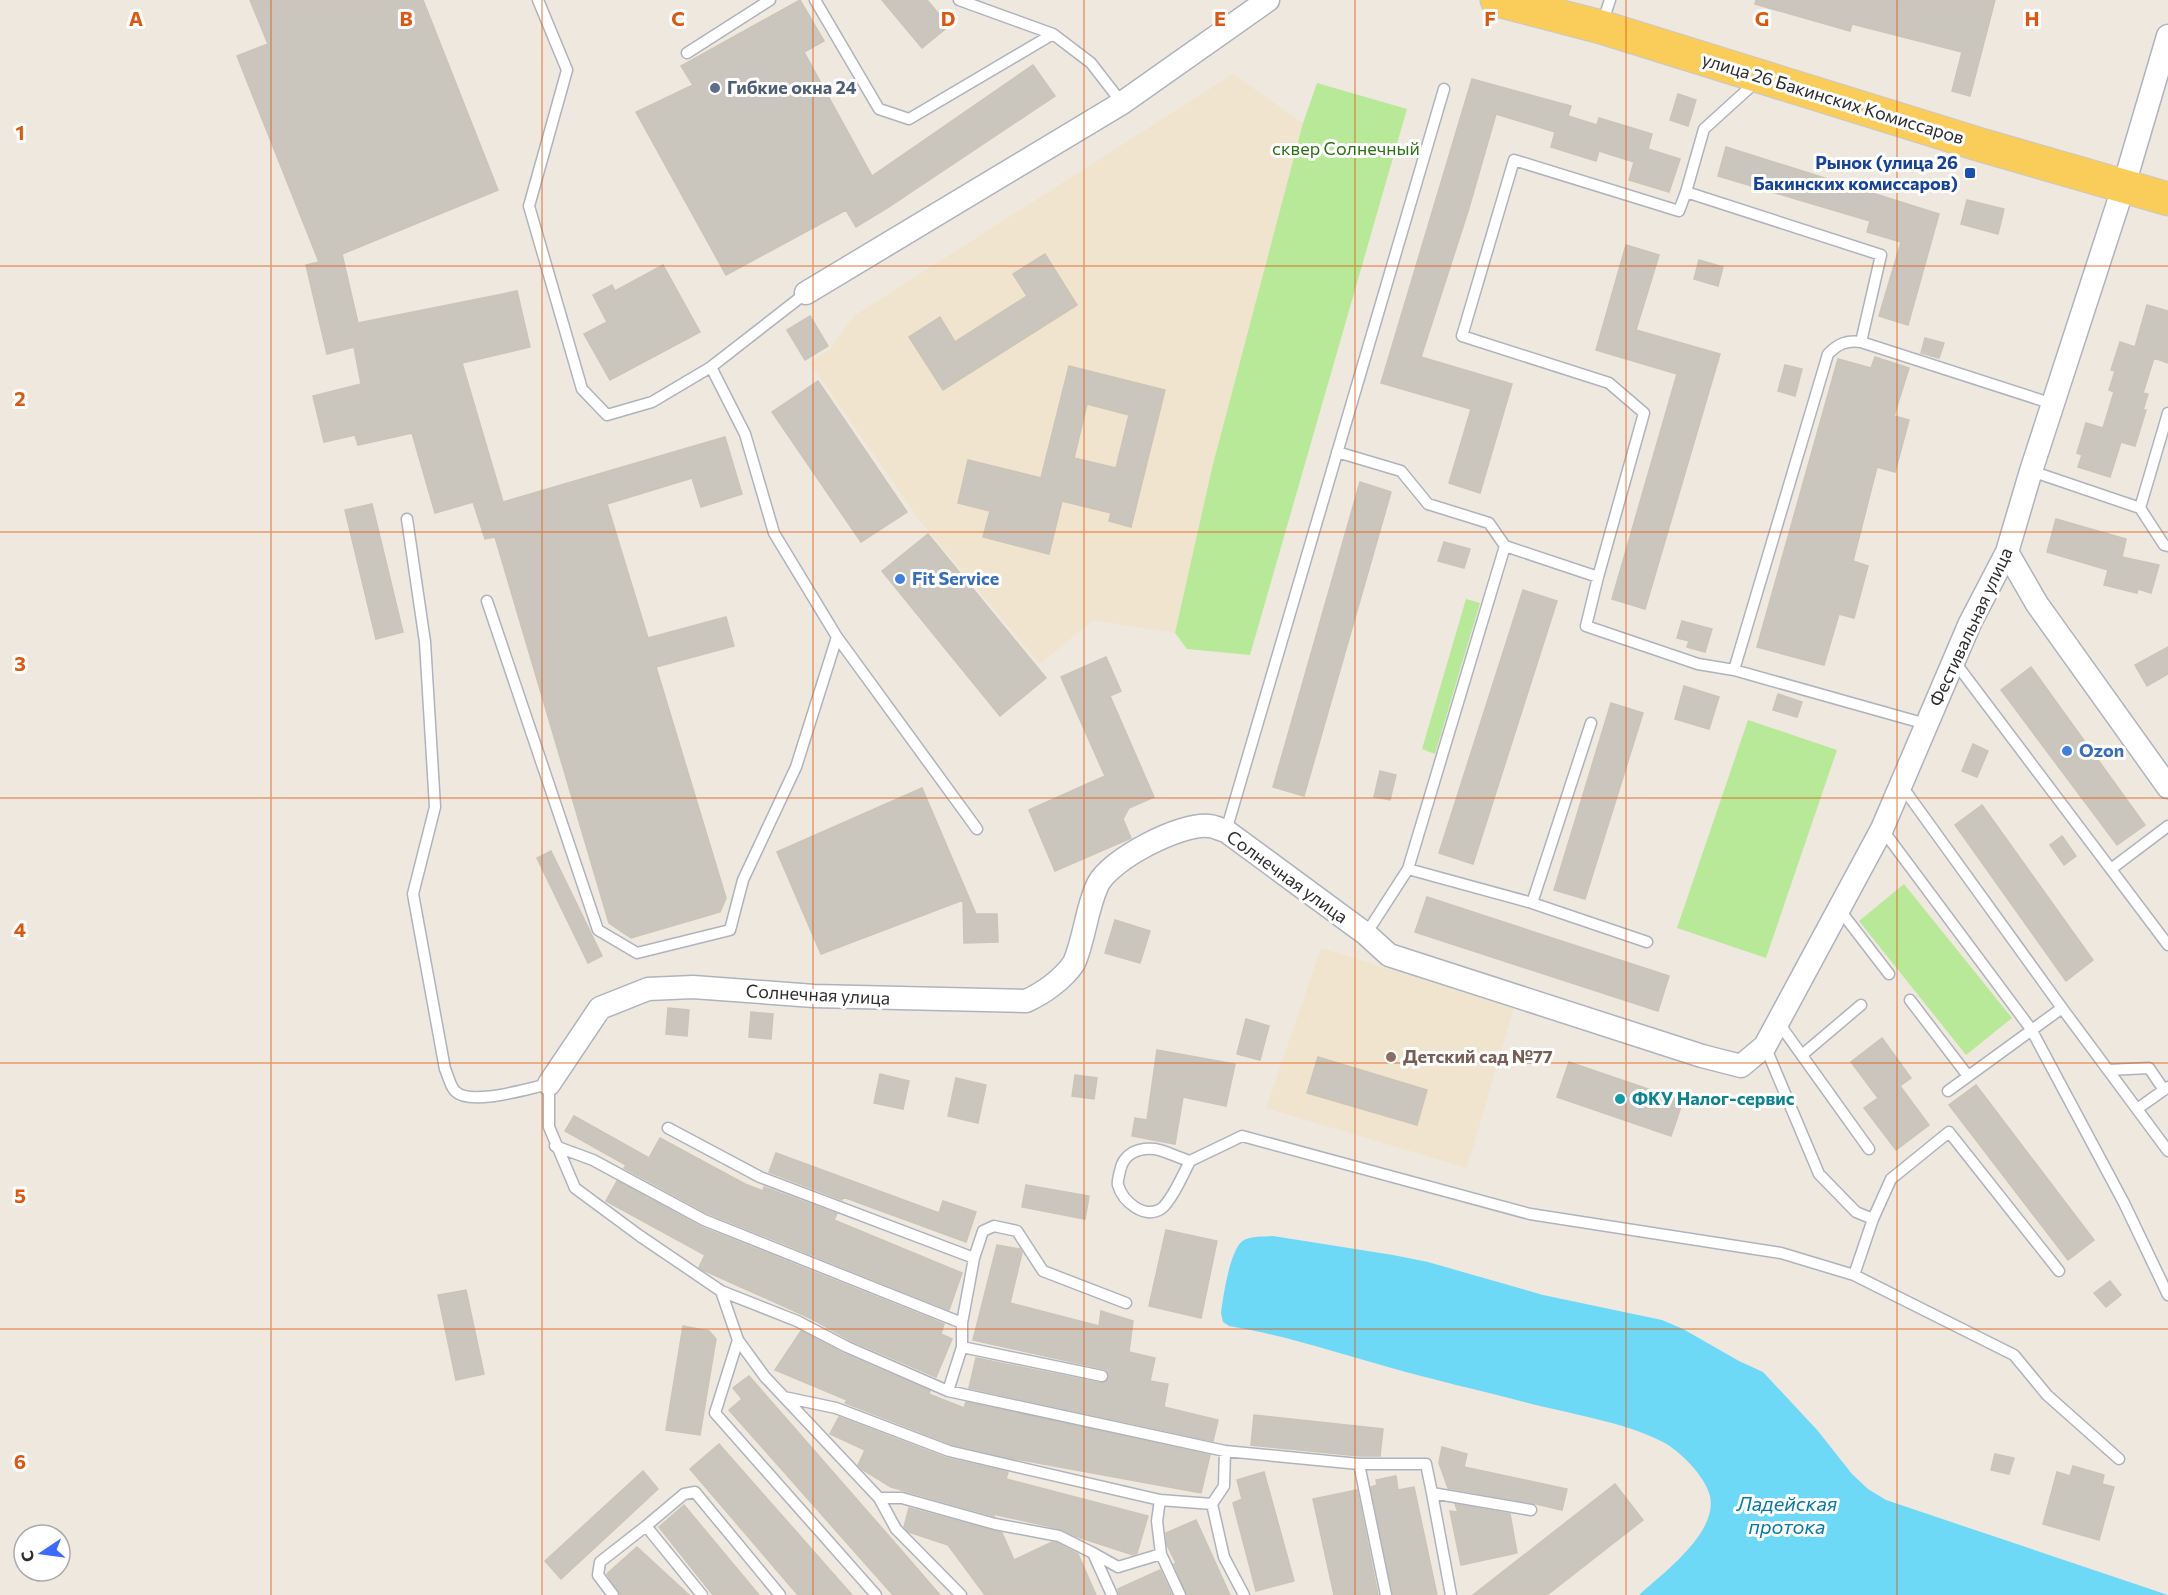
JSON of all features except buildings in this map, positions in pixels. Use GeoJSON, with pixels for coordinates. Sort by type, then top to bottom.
{"type":"FeatureCollection","features":[{"type":"Feature","properties":{"kind":"main road","name":"улица 26 Бакинских Комиссаров"},"geometry":{"type":"LineString","coordinates":[[1497,0],[1606,14],[1761,77],[1981,145],[2168,199]]}},
{"type":"Feature","properties":{"kind":"street"},"geometry":{"type":"LineString","coordinates":[[806,293],[1122,104],[1268,0]]}},
{"type":"Feature","properties":{"kind":"street","name":"Фестивальная улица"},"geometry":{"type":"LineString","coordinates":[[1765,1046],[1881,829],[1970,623],[2007,552],[2124,185],[2168,36]]}},
{"type":"Feature","properties":{"kind":"street"},"geometry":{"type":"LineString","coordinates":[[2007,552],[2037,604],[2168,786]]}},
{"type":"Feature","properties":{"kind":"street","name":"Солнечная улица"},"geometry":{"type":"LineString","coordinates":[[549,1084],[600,1008],[648,989],[693,987],[814,996],[1026,1001],[1038,996],[1068,972],[1074,963],[1093,897],[1106,872],[1139,849],[1178,831],[1209,826],[1226,831],[1366,934],[1389,955],[1554,1006],[1702,1056],[1741,1066],[1765,1046]]}},
{"type":"Feature","properties":{"kind":"lane"},"geometry":{"type":"LineString","coordinates":[[538,0],[567,70],[529,206],[582,389],[608,415],[652,402],[711,367],[806,293]]}},
{"type":"Feature","properties":{"kind":"lane"},"geometry":{"type":"LineString","coordinates":[[687,52],[770,0]]}},
{"type":"Feature","properties":{"kind":"lane"},"geometry":{"type":"LineString","coordinates":[[815,0],[879,109],[909,120],[1053,34]]}},
{"type":"Feature","properties":{"kind":"lane"},"geometry":{"type":"LineString","coordinates":[[959,0],[1053,34],[1091,63],[1122,104]]}},
{"type":"Feature","properties":{"kind":"lane"},"geometry":{"type":"LineString","coordinates":[[1761,77],[1704,129],[1679,212],[1514,160],[1462,336],[1609,383],[1644,413],[1586,626],[1698,664],[1734,670],[1926,724]]}},
{"type":"Feature","properties":{"kind":"lane"},"geometry":{"type":"LineString","coordinates":[[1226,831],[1444,89]]}},
{"type":"Feature","properties":{"kind":"lane"},"geometry":{"type":"LineString","coordinates":[[1686,192],[1881,255],[1861,342]]}},
{"type":"Feature","properties":{"kind":"lane"},"geometry":{"type":"LineString","coordinates":[[1734,670],[1828,354],[1835,346],[1849,340],[1861,342],[2053,404]]}},
{"type":"Feature","properties":{"kind":"lane"},"geometry":{"type":"LineString","coordinates":[[711,367],[745,434],[774,533],[837,637],[977,829]]}},
{"type":"Feature","properties":{"kind":"lane"},"geometry":{"type":"LineString","coordinates":[[2140,508],[2168,413]]}},
{"type":"Feature","properties":{"kind":"lane"},"geometry":{"type":"LineString","coordinates":[[1337,452],[1401,471],[1428,504],[1489,523],[1505,546],[1598,577]]}},
{"type":"Feature","properties":{"kind":"lane"},"geometry":{"type":"LineString","coordinates":[[2156,454],[2168,458]]}},
{"type":"Feature","properties":{"kind":"lane"},"geometry":{"type":"LineString","coordinates":[[2031,471],[2140,508],[2164,545],[2168,546]]}},
{"type":"Feature","properties":{"kind":"lane"},"geometry":{"type":"LineString","coordinates":[[407,519],[425,642],[435,807],[413,894],[445,1069],[455,1091],[467,1097],[497,1096],[549,1084],[549,1127],[555,1146],[575,1188],[721,1291],[796,1321],[848,1347],[948,1391],[1226,1451],[1359,1464],[1426,1464],[1451,1595]]}},
{"type":"Feature","properties":{"kind":"lane"},"geometry":{"type":"LineString","coordinates":[[1366,934],[1408,869],[1505,546]]}},
{"type":"Feature","properties":{"kind":"lane"},"geometry":{"type":"LineString","coordinates":[[487,601],[598,930],[637,953],[730,930],[743,880],[796,767],[837,637]]}},
{"type":"Feature","properties":{"kind":"lane"},"geometry":{"type":"LineString","coordinates":[[1954,660],[2168,945]]}},
{"type":"Feature","properties":{"kind":"lane"},"geometry":{"type":"LineString","coordinates":[[1533,903],[1591,723]]}},
{"type":"Feature","properties":{"kind":"lane"},"geometry":{"type":"LineString","coordinates":[[1900,784],[2168,1151]]}},
{"type":"Feature","properties":{"kind":"lane"},"geometry":{"type":"LineString","coordinates":[[2111,868],[2168,826]]}},
{"type":"Feature","properties":{"kind":"lane"},"geometry":{"type":"LineString","coordinates":[[1881,829],[2031,1029],[2124,1203],[2168,1295]]}},
{"type":"Feature","properties":{"kind":"lane"},"geometry":{"type":"LineString","coordinates":[[1408,869],[1533,903],[1647,942]]}},
{"type":"Feature","properties":{"kind":"lane"},"geometry":{"type":"LineString","coordinates":[[1839,909],[1889,974]]}},
{"type":"Feature","properties":{"kind":"lane"},"geometry":{"type":"LineString","coordinates":[[1910,1000],[1968,1076]]}},
{"type":"Feature","properties":{"kind":"lane"},"geometry":{"type":"LineString","coordinates":[[1802,1055],[1861,1005]]}},
{"type":"Feature","properties":{"kind":"lane"},"geometry":{"type":"LineString","coordinates":[[1948,1091],[2062,1008]]}},
{"type":"Feature","properties":{"kind":"lane"},"geometry":{"type":"LineString","coordinates":[[1778,1022],[1869,1149]]}},
{"type":"Feature","properties":{"kind":"lane"},"geometry":{"type":"LineString","coordinates":[[1765,1046],[1819,1174],[1856,1212],[1873,1219]]}},
{"type":"Feature","properties":{"kind":"lane"},"geometry":{"type":"LineString","coordinates":[[2108,1070],[2149,1068],[2166,1088],[2137,1109]]}},
{"type":"Feature","properties":{"kind":"lane"},"geometry":{"type":"LineString","coordinates":[[668,1128],[760,1177],[974,1258]]}},
{"type":"Feature","properties":{"kind":"lane"},"geometry":{"type":"LineString","coordinates":[[1854,1275],[1873,1219],[1891,1179],[1949,1132],[2059,1271]]}},
{"type":"Feature","properties":{"kind":"lane"},"geometry":{"type":"LineString","coordinates":[[1190,1161],[1155,1149],[1137,1150],[1127,1156],[1121,1165],[1117,1184],[1126,1201],[1139,1210],[1155,1212],[1164,1207],[1190,1161],[1242,1136],[1530,1214],[1781,1253],[1854,1275],[2014,1355],[2046,1395],[2119,1459]]}},
{"type":"Feature","properties":{"kind":"lane"},"geometry":{"type":"LineString","coordinates":[[555,1146],[593,1160],[704,1220],[962,1323]]}},
{"type":"Feature","properties":{"kind":"lane"},"geometry":{"type":"LineString","coordinates":[[948,1391],[962,1347],[962,1323],[974,1258],[983,1231],[994,1226],[1017,1231],[1043,1271],[1126,1303]]}},
{"type":"Feature","properties":{"kind":"lane"},"geometry":{"type":"LineString","coordinates":[[721,1291],[738,1340],[765,1377],[879,1498],[896,1529],[961,1595]]}},
{"type":"Feature","properties":{"kind":"lane"},"geometry":{"type":"LineString","coordinates":[[738,1340],[715,1413],[876,1595]]}},
{"type":"Feature","properties":{"kind":"lane"},"geometry":{"type":"LineString","coordinates":[[962,1347],[1102,1377]]}},
{"type":"Feature","properties":{"kind":"lane"},"geometry":{"type":"LineString","coordinates":[[784,1397],[836,1407],[949,1451],[1160,1500],[1212,1504]]}},
{"type":"Feature","properties":{"kind":"lane"},"geometry":{"type":"LineString","coordinates":[[1226,1451],[1224,1486],[1212,1504],[1224,1557],[1244,1595]]}},
{"type":"Feature","properties":{"kind":"lane"},"geometry":{"type":"LineString","coordinates":[[1359,1464],[1386,1595]]}},
{"type":"Feature","properties":{"kind":"lane"},"geometry":{"type":"LineString","coordinates":[[613,1595],[598,1575],[600,1562],[684,1494],[695,1492],[780,1595]]}},
{"type":"Feature","properties":{"kind":"lane"},"geometry":{"type":"LineString","coordinates":[[1432,1493],[1531,1510]]}},
{"type":"Feature","properties":{"kind":"lane"},"geometry":{"type":"LineString","coordinates":[[879,1498],[902,1498],[994,1524],[1059,1536],[1118,1567],[1161,1554]]}},
{"type":"Feature","properties":{"kind":"lane"},"geometry":{"type":"LineString","coordinates":[[1160,1500],[1157,1521],[1161,1554],[1180,1595]]}},
{"type":"Feature","properties":{"kind":"lane"},"geometry":{"type":"LineString","coordinates":[[646,1526],[702,1595]]}},
{"type":"Feature","properties":{"kind":"lane"},"geometry":{"type":"LineString","coordinates":[[1093,1553],[1112,1595]]}},
{"type":"Feature","properties":{"kind":"shaded area"},"geometry":{"type":"Polygon","coordinates":[[[1233,74],[1303,123],[1212,468],[1175,633],[1093,620],[1040,664],[920,521],[810,363],[830,349],[854,316],[1233,74]]]}},
{"type":"Feature","properties":{"kind":"shaded area","name":"Детский сад №77"},"geometry":{"type":"Polygon","coordinates":[[[1321,948],[1514,1007],[1467,1168],[1266,1108],[1321,948]]]}},
{"type":"Feature","properties":{"kind":"green space","name":"сквер Солнечный"},"geometry":{"type":"Polygon","coordinates":[[[1317,83],[1407,109],[1250,655],[1187,649],[1175,633],[1212,468],[1303,123],[1317,83]]]}},
{"type":"Feature","properties":{"kind":"green space"},"geometry":{"type":"Polygon","coordinates":[[[1466,599],[1480,603],[1435,754],[1422,749],[1466,599]]]}},
{"type":"Feature","properties":{"kind":"green space"},"geometry":{"type":"Polygon","coordinates":[[[1748,720],[1837,750],[1766,958],[1677,928],[1748,720]]]}},
{"type":"Feature","properties":{"kind":"green space"},"geometry":{"type":"Polygon","coordinates":[[[1904,884],[2012,1018],[1966,1055],[1859,921],[1904,884]]]}},
{"type":"Feature","properties":{"kind":"water","name":"Ладейская протока"},"geometry":{"type":"Polygon","coordinates":[[[1273,1236],[1428,1262],[1543,1295],[1662,1320],[1763,1372],[1818,1431],[1852,1474],[1868,1489],[1886,1500],[2168,1595],[1639,1595],[1687,1551],[1706,1524],[1710,1510],[1710,1496],[1698,1473],[1684,1458],[1663,1442],[1613,1423],[1422,1376],[1289,1339],[1229,1326],[1223,1322],[1221,1313],[1228,1274],[1235,1252],[1244,1240],[1273,1236]]]}},
{"type":"Feature","properties":{"kind":"place","name":"Гибкие окна 24"},"geometry":{"type":"Point","coordinates":[715,88]}},
{"type":"Feature","properties":{"kind":"place","name":"Рынок (улица 26 Бакинских комиссаров)"},"geometry":{"type":"Point","coordinates":[1970,173]}},
{"type":"Feature","properties":{"kind":"place","name":"Fit Service"},"geometry":{"type":"Point","coordinates":[900,579]}},
{"type":"Feature","properties":{"kind":"place","name":"Ozon"},"geometry":{"type":"Point","coordinates":[2067,751]}},
{"type":"Feature","properties":{"kind":"place","name":"Детский сад №77"},"geometry":{"type":"Point","coordinates":[1391,1057]}},
{"type":"Feature","properties":{"kind":"place","name":"ФКУ Налог-сервис"},"geometry":{"type":"Point","coordinates":[1620,1099]}}]}
